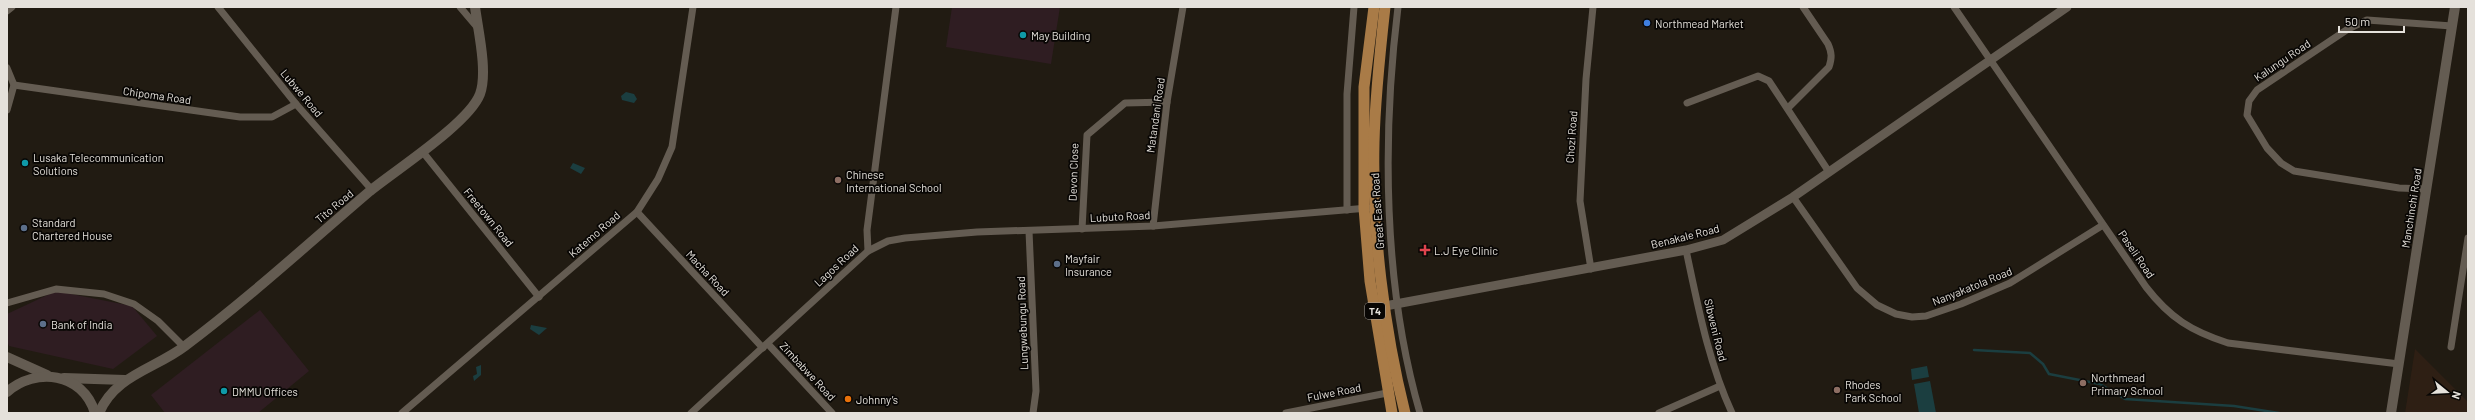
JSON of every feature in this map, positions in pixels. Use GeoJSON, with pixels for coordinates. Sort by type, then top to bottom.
{"type":"FeatureCollection","features":[{"type":"Feature","properties":{"kind":"main road","name":"Tito Road"},"geometry":{"type":"LineString","coordinates":[[99,413],[112,391],[126,380],[184,347],[372,190],[462,119],[480,95],[483,75],[475,7]]}},
{"type":"Feature","properties":{"kind":"main road","name":"Great East Road"},"geometry":{"type":"LineString","coordinates":[[1374,7],[1364,87],[1364,208],[1370,281],[1387,393],[1392,413]]}},
{"type":"Feature","properties":{"kind":"main road","name":"Great East Road"},"geometry":{"type":"LineString","coordinates":[[1385,7],[1377,85],[1374,136],[1376,208],[1385,306],[1406,413]]}},
{"type":"Feature","properties":{"kind":"main road","name":"Manchinchi Road"},"geometry":{"type":"LineString","coordinates":[[2391,413],[2455,7]]}},
{"type":"Feature","properties":{"kind":"main road"},"geometry":{"type":"LineString","coordinates":[[7,357],[49,376],[60,378],[126,380]]}},
{"type":"Feature","properties":{"kind":"main road"},"geometry":{"type":"LineString","coordinates":[[7,392],[22,381],[49,376]]}},
{"type":"Feature","properties":{"kind":"main road"},"geometry":{"type":"LineString","coordinates":[[60,378],[80,389],[88,398],[95,413]]}},
{"type":"Feature","properties":{"kind":"street"},"geometry":{"type":"LineString","coordinates":[[7,11],[12,7]]}},
{"type":"Feature","properties":{"kind":"street","name":"Lubwe Road"},"geometry":{"type":"LineString","coordinates":[[218,7],[296,104],[372,190]]}},
{"type":"Feature","properties":{"kind":"street"},"geometry":{"type":"LineString","coordinates":[[460,7],[478,27]]}},
{"type":"Feature","properties":{"kind":"street","name":"Katemo Road"},"geometry":{"type":"LineString","coordinates":[[402,413],[637,212],[658,179],[672,147],[692,7]]}},
{"type":"Feature","properties":{"kind":"street","name":"Lagos Road"},"geometry":{"type":"LineString","coordinates":[[691,413],[868,251],[867,230],[896,7]]}},
{"type":"Feature","properties":{"kind":"street","name":"Matandani Road"},"geometry":{"type":"LineString","coordinates":[[1153,226],[1167,102],[1183,7]]}},
{"type":"Feature","properties":{"kind":"street"},"geometry":{"type":"LineString","coordinates":[[1347,210],[1347,94],[1354,7]]}},
{"type":"Feature","properties":{"kind":"street"},"geometry":{"type":"LineString","coordinates":[[1398,7],[1388,153],[1389,210],[1398,303],[1413,389],[1420,413]]}},
{"type":"Feature","properties":{"kind":"street","name":"Chozi Road"},"geometry":{"type":"LineString","coordinates":[[1591,269],[1580,196],[1586,79],[1593,7]]}},
{"type":"Feature","properties":{"kind":"street"},"geometry":{"type":"LineString","coordinates":[[1788,108],[1828,67],[1831,60],[1831,51],[1828,44],[1803,7]]}},
{"type":"Feature","properties":{"kind":"street","name":"Paseli Road"},"geometry":{"type":"LineString","coordinates":[[1954,7],[2146,287],[2166,311],[2202,334],[2228,343],[2399,364]]}},
{"type":"Feature","properties":{"kind":"street","name":"Benakale Road"},"geometry":{"type":"LineString","coordinates":[[1385,306],[1591,269],[1686,250],[1723,240],[1793,197],[2067,7]]}},
{"type":"Feature","properties":{"kind":"street","name":"Kalungu Road"},"geometry":{"type":"LineString","coordinates":[[2426,189],[2399,188],[2294,171],[2281,163],[2267,148],[2247,115],[2248,101],[2257,90],[2348,29],[2367,20],[2452,26]]}},
{"type":"Feature","properties":{"kind":"street"},"geometry":{"type":"LineString","coordinates":[[7,68],[14,85],[7,110]]}},
{"type":"Feature","properties":{"kind":"street"},"geometry":{"type":"LineString","coordinates":[[1687,103],[1758,76],[1769,81],[1829,172]]}},
{"type":"Feature","properties":{"kind":"street","name":"Chipoma Road"},"geometry":{"type":"LineString","coordinates":[[14,85],[240,117],[272,116],[296,104]]}},
{"type":"Feature","properties":{"kind":"street","name":"Devon Close"},"geometry":{"type":"LineString","coordinates":[[1082,230],[1087,135],[1125,103],[1167,102]]}},
{"type":"Feature","properties":{"kind":"street","name":"Freetown Road"},"geometry":{"type":"LineString","coordinates":[[422,151],[539,297]]}},
{"type":"Feature","properties":{"kind":"street","name":"Nanyakatola Road"},"geometry":{"type":"LineString","coordinates":[[1793,197],[1856,288],[1877,305],[1896,314],[1912,317],[1926,316],[1961,304],[2010,284],[2104,225]]}},
{"type":"Feature","properties":{"kind":"street","name":"Lubuto Road"},"geometry":{"type":"LineString","coordinates":[[868,251],[888,241],[905,238],[977,232],[1082,230],[1153,226],[1376,208]]}},
{"type":"Feature","properties":{"kind":"street","name":"Macha Road"},"geometry":{"type":"LineString","coordinates":[[637,212],[765,346]]}},
{"type":"Feature","properties":{"kind":"street","name":"Lungwebungu Road"},"geometry":{"type":"LineString","coordinates":[[1029,231],[1036,391],[1033,413]]}},
{"type":"Feature","properties":{"kind":"street"},"geometry":{"type":"LineString","coordinates":[[2451,347],[2468,238]]}},
{"type":"Feature","properties":{"kind":"street","name":"Sibweni Road"},"geometry":{"type":"LineString","coordinates":[[1686,250],[1705,338],[1720,386],[1732,413]]}},
{"type":"Feature","properties":{"kind":"street"},"geometry":{"type":"LineString","coordinates":[[7,303],[56,289],[104,294],[134,304],[158,320],[184,347]]}},
{"type":"Feature","properties":{"kind":"street","name":"Zimbabwe Road"},"geometry":{"type":"LineString","coordinates":[[765,346],[832,413]]}},
{"type":"Feature","properties":{"kind":"street"},"geometry":{"type":"LineString","coordinates":[[1659,413],[1720,386]]}},
{"type":"Feature","properties":{"kind":"street","name":"Fulwe Road"},"geometry":{"type":"LineString","coordinates":[[1286,413],[1387,393]]}},
{"type":"Feature","properties":{"kind":"shaded area"},"geometry":{"type":"Polygon","coordinates":[[[952,7],[1060,7],[1051,64],[946,47],[952,7]]]}},
{"type":"Feature","properties":{"kind":"shaded area"},"geometry":{"type":"Polygon","coordinates":[[[56,291],[132,306],[157,336],[113,369],[9,346],[7,341],[7,314],[56,291]]]}},
{"type":"Feature","properties":{"kind":"shaded area","name":"DMMU Offices"},"geometry":{"type":"Polygon","coordinates":[[[260,310],[309,371],[258,413],[165,413],[151,395],[260,310]]]}},
{"type":"Feature","properties":{"kind":"shaded area"},"geometry":{"type":"Polygon","coordinates":[[[2415,349],[2468,402],[2468,413],[2405,413],[2415,349]]]}},
{"type":"Feature","properties":{"kind":"water"},"geometry":{"type":"Polygon","coordinates":[[[626,92],[634,94],[637,99],[634,103],[622,100],[621,96],[626,92]]]}},
{"type":"Feature","properties":{"kind":"water"},"geometry":{"type":"Polygon","coordinates":[[[573,163],[585,168],[581,174],[570,168],[573,163]]]}},
{"type":"Feature","properties":{"kind":"water"},"geometry":{"type":"Polygon","coordinates":[[[531,325],[547,328],[539,335],[530,329],[531,325]]]}},
{"type":"Feature","properties":{"kind":"water"},"geometry":{"type":"Polygon","coordinates":[[[481,365],[481,375],[474,381],[473,376],[477,374],[476,367],[481,365]]]}},
{"type":"Feature","properties":{"kind":"water"},"geometry":{"type":"Polygon","coordinates":[[[1927,366],[1929,377],[1912,380],[1911,369],[1927,366]]]}},
{"type":"Feature","properties":{"kind":"water"},"geometry":{"type":"Polygon","coordinates":[[[1930,381],[1936,413],[1919,413],[1914,384],[1930,381]]]}},
{"type":"Feature","properties":{"kind":"waterway"},"geometry":{"type":"LineString","coordinates":[[1974,350],[2030,353],[2043,364],[2049,374],[2100,384],[2125,399],[2234,406],[2279,413]]}},
{"type":"Feature","properties":{"kind":"place","name":"Northmead Market"},"geometry":{"type":"Point","coordinates":[1647,23]}},
{"type":"Feature","properties":{"kind":"place","name":"May Building"},"geometry":{"type":"Point","coordinates":[1023,35]}},
{"type":"Feature","properties":{"kind":"place","name":"Lusaka Telecommunication Solutions"},"geometry":{"type":"Point","coordinates":[25,163]}},
{"type":"Feature","properties":{"kind":"place","name":"Chinese International School"},"geometry":{"type":"Point","coordinates":[838,180]}},
{"type":"Feature","properties":{"kind":"place","name":"Standard Chartered House"},"geometry":{"type":"Point","coordinates":[24,228]}},
{"type":"Feature","properties":{"kind":"place","name":"L.J Eye Clinic"},"geometry":{"type":"Point","coordinates":[1425,250]}},
{"type":"Feature","properties":{"kind":"place","name":"Mayfair Insurance"},"geometry":{"type":"Point","coordinates":[1057,264]}},
{"type":"Feature","properties":{"kind":"place","name":"Bank of India"},"geometry":{"type":"Point","coordinates":[43,324]}},
{"type":"Feature","properties":{"kind":"place","name":"Northmead Primary School"},"geometry":{"type":"Point","coordinates":[2083,383]}},
{"type":"Feature","properties":{"kind":"place","name":"Rhodes Park School"},"geometry":{"type":"Point","coordinates":[1837,390]}},
{"type":"Feature","properties":{"kind":"place","name":"DMMU Offices"},"geometry":{"type":"Point","coordinates":[224,391]}},
{"type":"Feature","properties":{"kind":"place","name":"Johnny’s"},"geometry":{"type":"Point","coordinates":[848,399]}}]}
